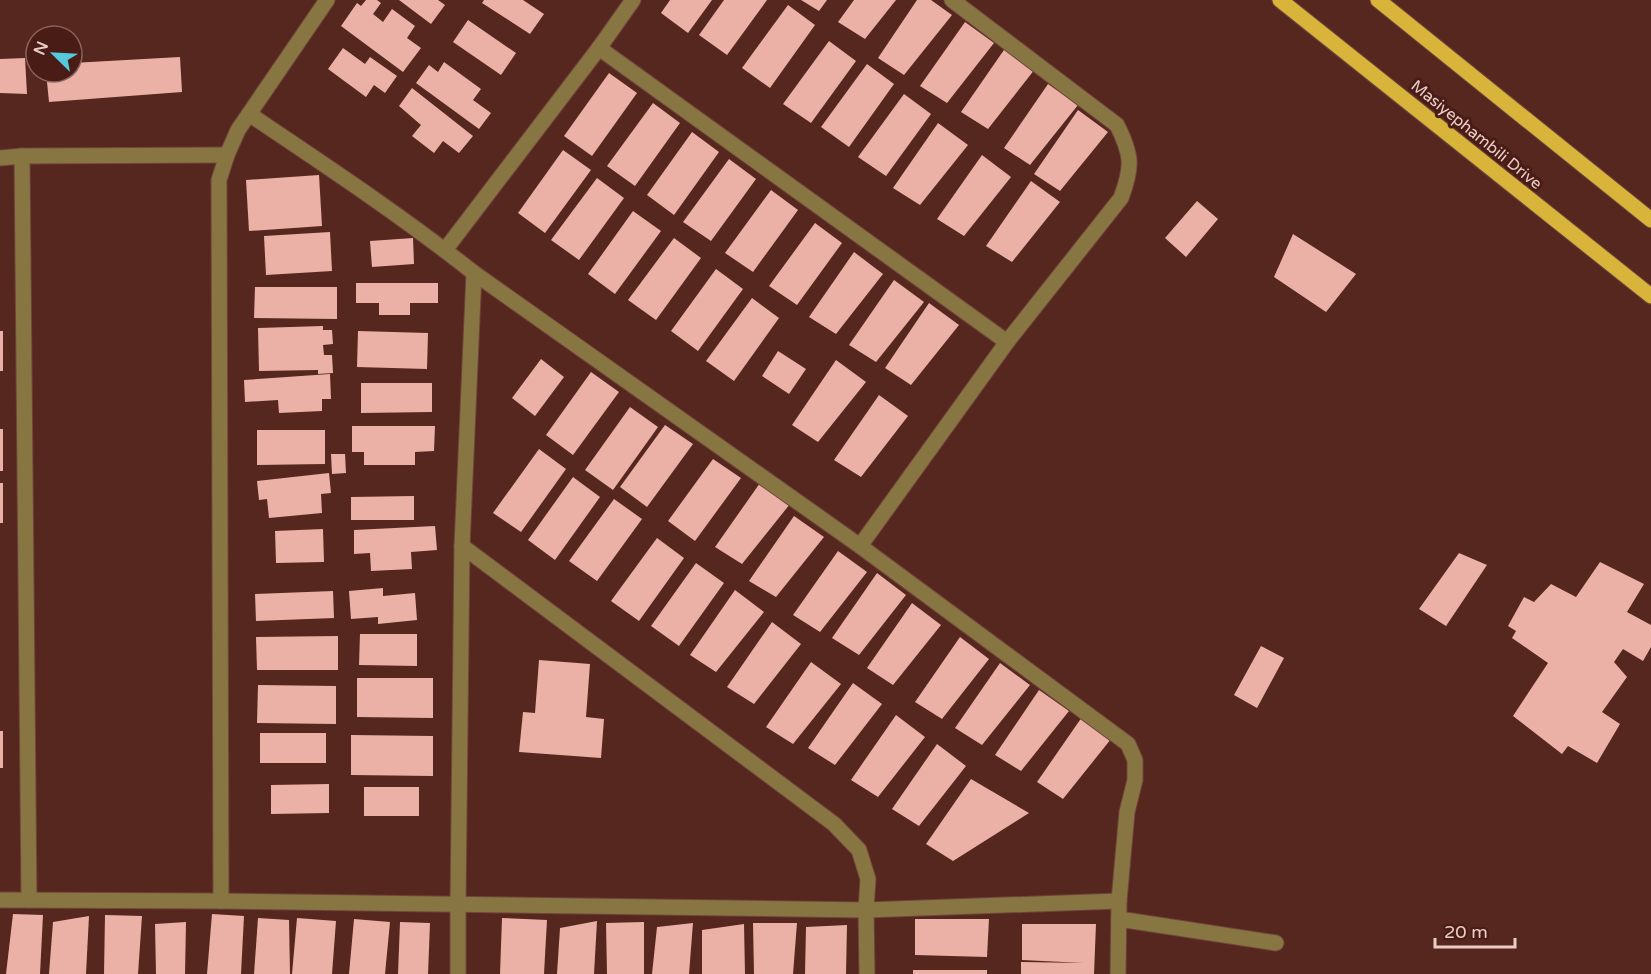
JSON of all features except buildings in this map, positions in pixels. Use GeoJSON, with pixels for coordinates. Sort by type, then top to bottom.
{"type":"FeatureCollection","features":[{"type":"Feature","properties":{"kind":"main road","name":"Masiyephambili Drive"},"geometry":{"type":"LineString","coordinates":[[1280,0],[1651,296]]}},
{"type":"Feature","properties":{"kind":"main road"},"geometry":{"type":"LineString","coordinates":[[1378,0],[1651,220]]}},
{"type":"Feature","properties":{"kind":"street"},"geometry":{"type":"LineString","coordinates":[[221,901],[219,180],[238,130],[327,0]]}},
{"type":"Feature","properties":{"kind":"street"},"geometry":{"type":"LineString","coordinates":[[445,250],[633,0]]}},
{"type":"Feature","properties":{"kind":"street"},"geometry":{"type":"LineString","coordinates":[[860,546],[1007,342],[1121,198],[1128,179],[1130,159],[1117,125],[952,0]]}},
{"type":"Feature","properties":{"kind":"street"},"geometry":{"type":"LineString","coordinates":[[599,48],[1007,342]]}},
{"type":"Feature","properties":{"kind":"street"},"geometry":{"type":"LineString","coordinates":[[249,114],[342,176],[474,273],[860,546],[1128,744],[1135,760],[1135,780],[1127,812],[1119,901],[1118,974]]}},
{"type":"Feature","properties":{"kind":"street"},"geometry":{"type":"LineString","coordinates":[[0,158],[227,154]]}},
{"type":"Feature","properties":{"kind":"street"},"geometry":{"type":"LineString","coordinates":[[22,156],[29,900]]}},
{"type":"Feature","properties":{"kind":"street"},"geometry":{"type":"LineString","coordinates":[[458,974],[462,546],[474,273]]}},
{"type":"Feature","properties":{"kind":"street"},"geometry":{"type":"LineString","coordinates":[[462,546],[834,824],[859,850],[868,879],[867,974]]}},
{"type":"Feature","properties":{"kind":"street"},"geometry":{"type":"LineString","coordinates":[[0,900],[866,910],[1119,901]]}},
{"type":"Feature","properties":{"kind":"street"},"geometry":{"type":"LineString","coordinates":[[1119,919],[1276,943]]}}]}
